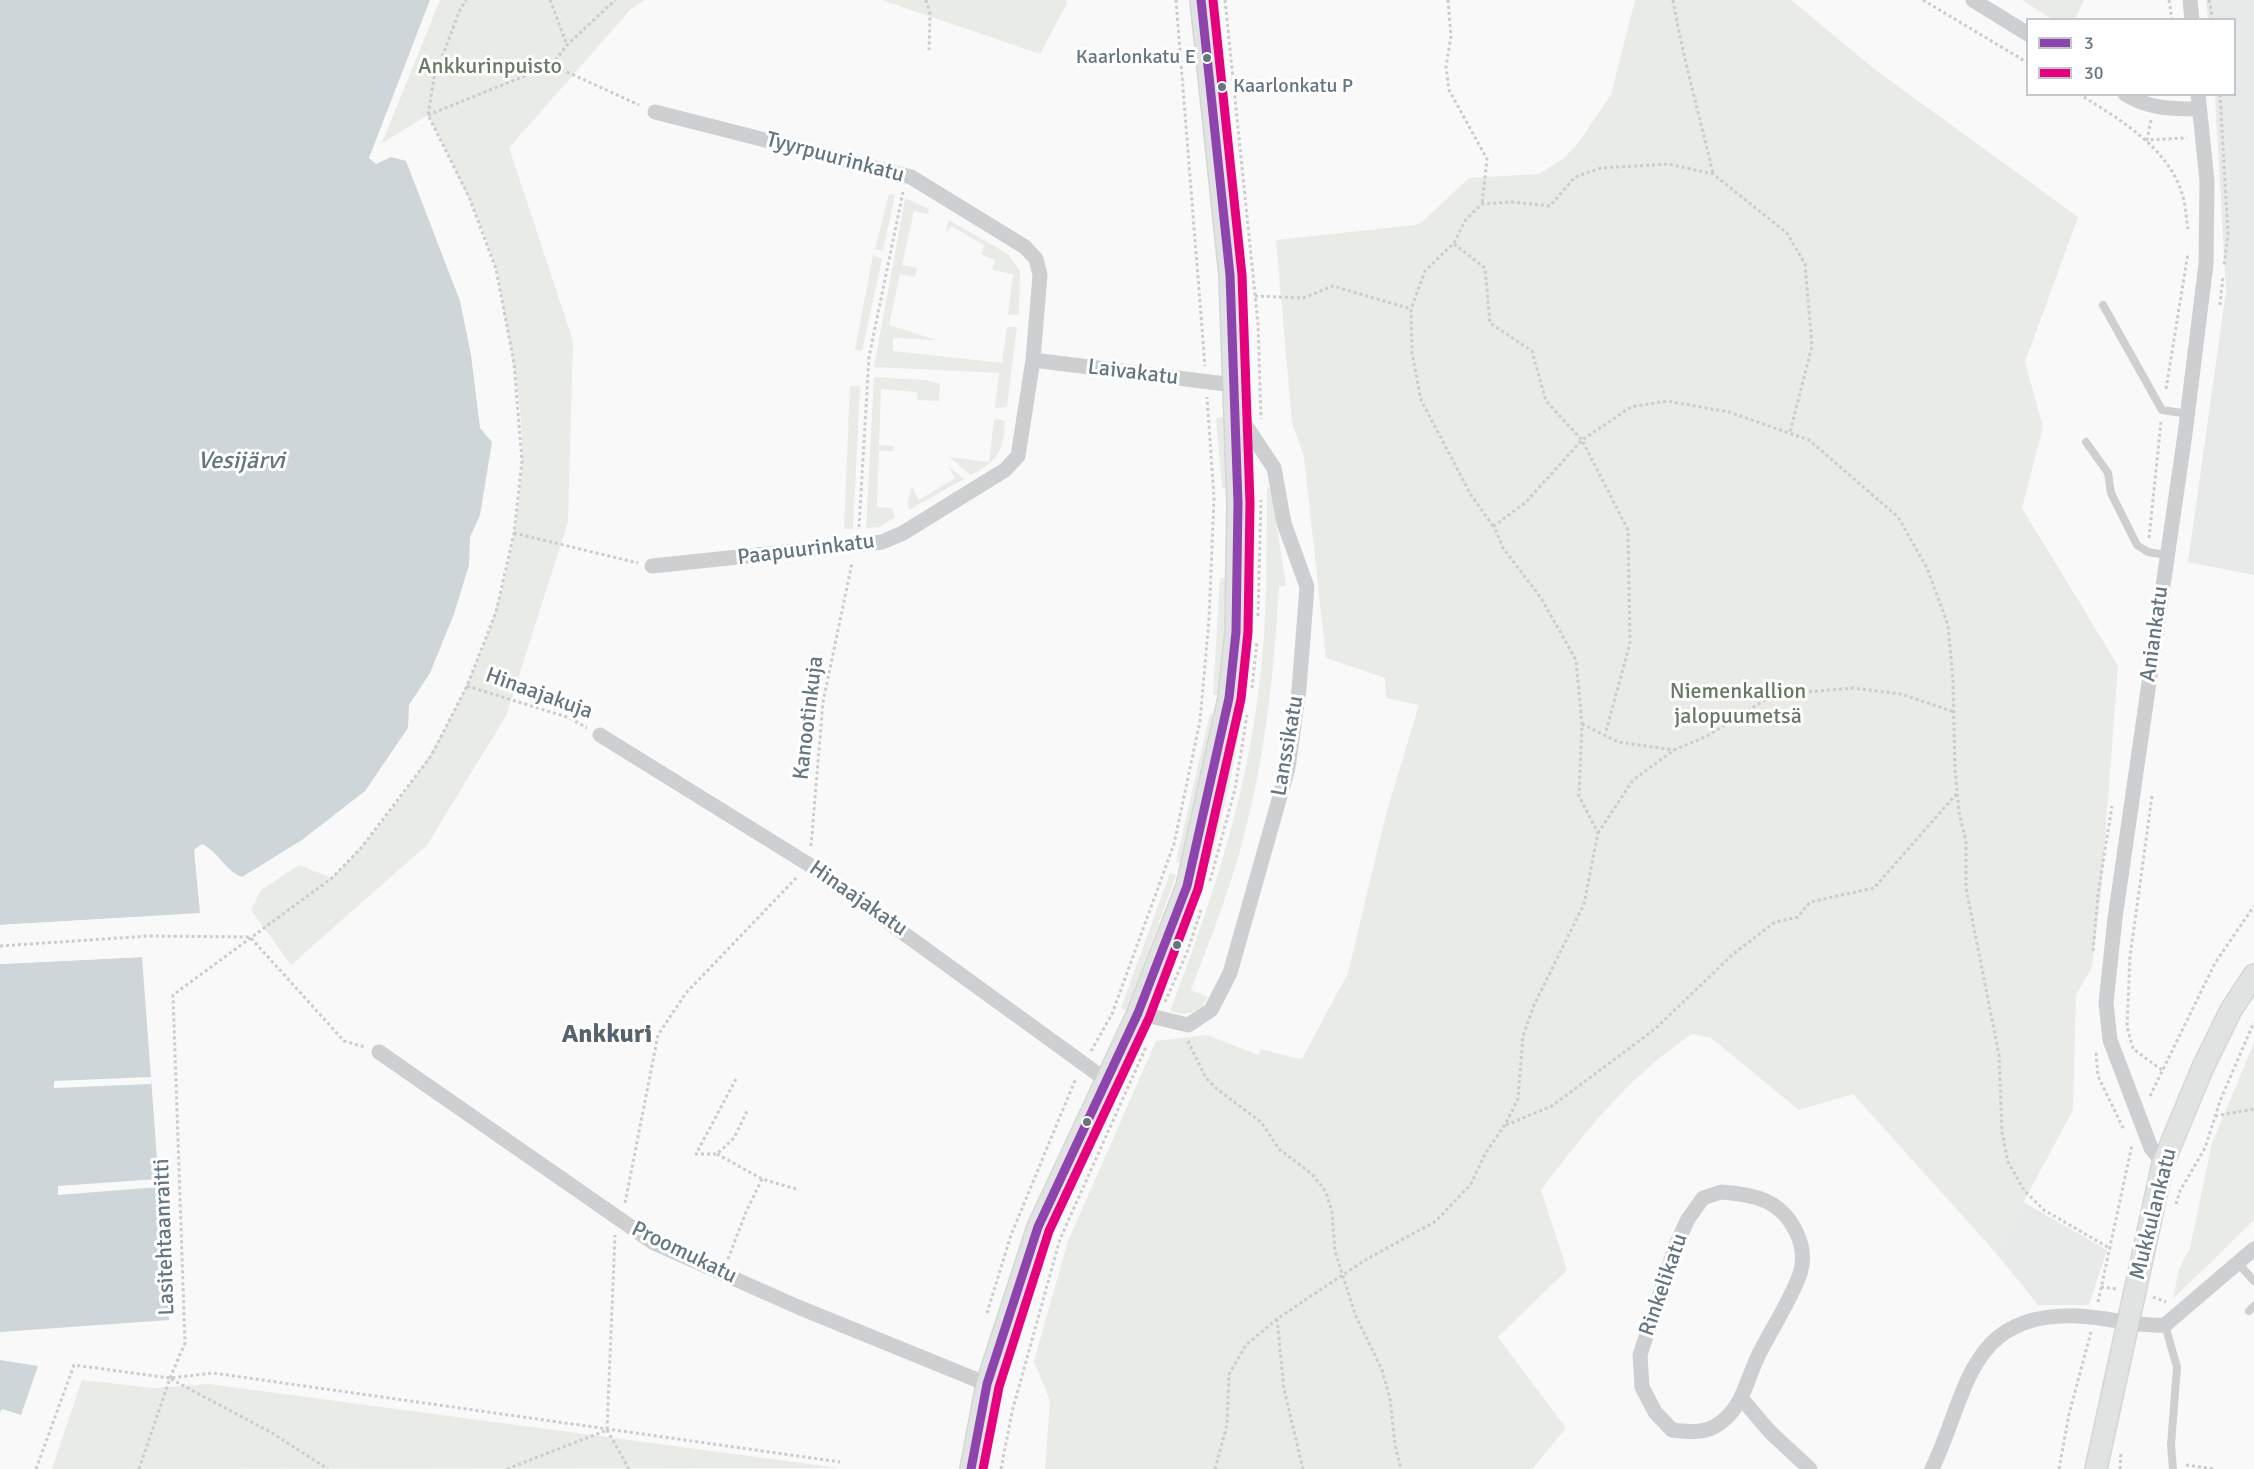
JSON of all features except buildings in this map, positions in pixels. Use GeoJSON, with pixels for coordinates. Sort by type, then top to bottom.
{"type":"FeatureCollection","features":[{"type":"Feature","properties":{"kind":"street"},"geometry":{"type":"LineString","coordinates":[[971,1469],[987,1384],[1038,1227],[1138,1013],[1188,886],[1229,698],[1236,632],[1238,498],[1230,275],[1201,0]]}},
{"type":"Feature","properties":{"kind":"street"},"geometry":{"type":"LineString","coordinates":[[1973,0],[2026,33]]}},
{"type":"Feature","properties":{"kind":"street"},"geometry":{"type":"LineString","coordinates":[[2190,0],[2192,18]]}},
{"type":"Feature","properties":{"kind":"street"},"geometry":{"type":"LineString","coordinates":[[2128,96],[2137,102],[2153,106],[2199,102]]}},
{"type":"Feature","properties":{"kind":"street","name":"Aniankatu"},"geometry":{"type":"LineString","coordinates":[[2163,1163],[2151,1148],[2110,1040],[2106,1003],[2115,918],[2188,414],[2207,258],[2207,181],[2199,102]]}},
{"type":"Feature","properties":{"kind":"street","name":"Tyyrpuurinkatu"},"geometry":{"type":"LineString","coordinates":[[655,112],[911,177],[1025,247],[1036,259],[1040,275],[1033,360]]}},
{"type":"Feature","properties":{"kind":"street","name":"Laivakatu"},"geometry":{"type":"LineString","coordinates":[[1033,360],[1234,385]]}},
{"type":"Feature","properties":{"kind":"street","name":"Paapuurinkatu"},"geometry":{"type":"LineString","coordinates":[[652,566],[855,547],[882,542],[903,532],[1005,470],[1018,456],[1033,360]]}},
{"type":"Feature","properties":{"kind":"street","name":"Lanssikatu"},"geometry":{"type":"LineString","coordinates":[[1138,1013],[1188,1025],[1211,1010],[1230,973],[1288,768],[1299,688],[1307,587],[1284,523],[1274,468],[1235,410]]}},
{"type":"Feature","properties":{"kind":"street","name":"Hinaajakatu"},"geometry":{"type":"LineString","coordinates":[[600,735],[808,864],[1106,1080]]}},
{"type":"Feature","properties":{"kind":"street","name":"Mukkulankatu"},"geometry":{"type":"LineString","coordinates":[[2096,1469],[2163,1163],[2207,1057],[2231,1010],[2254,975]]}},
{"type":"Feature","properties":{"kind":"street","name":"Proomukatu"},"geometry":{"type":"LineString","coordinates":[[379,1052],[622,1216],[654,1243],[798,1307],[987,1384]]}},
{"type":"Feature","properties":{"kind":"street","name":"Rinkelikatu"},"geometry":{"type":"LineString","coordinates":[[1721,1192],[1746,1194],[1768,1202],[1787,1218],[1803,1248],[1800,1273],[1749,1373],[1742,1399],[1733,1412],[1719,1425],[1696,1433],[1672,1430],[1655,1412],[1642,1387],[1640,1355],[1676,1245],[1688,1219],[1703,1198],[1721,1192]]}},
{"type":"Feature","properties":{"kind":"street"},"geometry":{"type":"LineString","coordinates":[[1932,1469],[1967,1378],[1980,1355],[2001,1334],[2022,1322],[2063,1315],[2095,1316],[2127,1324],[2165,1325],[2254,1250]]}},
{"type":"Feature","properties":{"kind":"street"},"geometry":{"type":"LineString","coordinates":[[1742,1399],[1770,1432],[1810,1469]]}},
{"type":"Feature","properties":{"kind":"lane"},"geometry":{"type":"LineString","coordinates":[[2103,305],[2162,410],[2188,414]]}},
{"type":"Feature","properties":{"kind":"lane"},"geometry":{"type":"LineString","coordinates":[[2086,442],[2108,473],[2111,493],[2137,545],[2148,552],[2166,555]]}},
{"type":"Feature","properties":{"kind":"lane"},"geometry":{"type":"LineString","coordinates":[[2238,1263],[2254,1281]]}},
{"type":"Feature","properties":{"kind":"lane"},"geometry":{"type":"LineString","coordinates":[[2165,1325],[2177,1367],[2171,1445],[2173,1466]]}},
{"type":"Feature","properties":{"kind":"path"},"geometry":{"type":"LineString","coordinates":[[0,946],[148,936],[250,937],[332,878],[362,848],[431,756],[467,686],[496,612],[514,533],[522,461],[514,363],[496,269],[469,197],[428,115],[434,78],[466,0]]}},
{"type":"Feature","properties":{"kind":"path"},"geometry":{"type":"LineString","coordinates":[[550,0],[567,45]]}},
{"type":"Feature","properties":{"kind":"path"},"geometry":{"type":"LineString","coordinates":[[428,115],[552,65],[567,45],[615,0]]}},
{"type":"Feature","properties":{"kind":"path"},"geometry":{"type":"LineString","coordinates":[[926,0],[930,14],[929,50]]}},
{"type":"Feature","properties":{"kind":"path"},"geometry":{"type":"LineString","coordinates":[[987,1314],[1022,1206],[1073,1083],[1112,1014],[1174,844],[1200,721],[1209,619],[1214,498],[1176,0]]}},
{"type":"Feature","properties":{"kind":"path"},"geometry":{"type":"LineString","coordinates":[[1225,0],[1255,296],[1262,451]]}},
{"type":"Feature","properties":{"kind":"path"},"geometry":{"type":"LineString","coordinates":[[1448,0],[1451,36],[1446,67],[1449,90],[1486,159],[1482,204]]}},
{"type":"Feature","properties":{"kind":"path"},"geometry":{"type":"LineString","coordinates":[[1673,0],[1681,49],[1696,96],[1713,174]]}},
{"type":"Feature","properties":{"kind":"path"},"geometry":{"type":"LineString","coordinates":[[1923,0],[2026,62]]}},
{"type":"Feature","properties":{"kind":"path"},"geometry":{"type":"LineString","coordinates":[[2169,0],[2172,18]]}},
{"type":"Feature","properties":{"kind":"path"},"geometry":{"type":"LineString","coordinates":[[2209,0],[2213,18]]}},
{"type":"Feature","properties":{"kind":"path"},"geometry":{"type":"LineString","coordinates":[[552,65],[655,112]]}},
{"type":"Feature","properties":{"kind":"path"},"geometry":{"type":"LineString","coordinates":[[2082,96],[2147,140],[2172,173],[2183,195],[2190,240]]}},
{"type":"Feature","properties":{"kind":"path"},"geometry":{"type":"LineString","coordinates":[[1598,833],[1579,796],[1582,724],[1576,660],[1540,598],[1503,548],[1494,526],[1471,495],[1421,400],[1412,352],[1411,309],[1425,271],[1454,243],[1466,219],[1482,204],[1512,202],[1550,206],[1575,177],[1601,168],[1668,164],[1713,174],[1787,232],[1805,264],[1812,346],[1790,432]]}},
{"type":"Feature","properties":{"kind":"path","name":"Kanootinkuja"},"geometry":{"type":"LineString","coordinates":[[808,864],[823,702],[859,534],[869,357],[903,192],[911,177]]}},
{"type":"Feature","properties":{"kind":"path"},"geometry":{"type":"LineString","coordinates":[[1454,243],[1485,268],[1490,323],[1532,351],[1546,401],[1582,440],[1628,530],[1630,643],[1605,735]]}},
{"type":"Feature","properties":{"kind":"path"},"geometry":{"type":"LineString","coordinates":[[2148,552],[2162,410],[2188,251]]}},
{"type":"Feature","properties":{"kind":"path"},"geometry":{"type":"LineString","coordinates":[[1255,296],[1303,298],[1333,286],[1411,309]]}},
{"type":"Feature","properties":{"kind":"path"},"geometry":{"type":"LineString","coordinates":[[1494,526],[1526,502],[1582,440],[1631,407],[1667,401],[1729,412],[1809,440],[1898,517],[1919,551],[1948,625],[1955,769],[1959,812],[1966,842],[1966,888],[1999,1055],[2002,1132],[2008,1162],[2024,1190],[2044,1210],[2111,1248]]}},
{"type":"Feature","properties":{"kind":"path"},"geometry":{"type":"LineString","coordinates":[[1258,619],[1261,498]]}},
{"type":"Feature","properties":{"kind":"path"},"geometry":{"type":"LineString","coordinates":[[514,533],[652,566]]}},
{"type":"Feature","properties":{"kind":"path"},"geometry":{"type":"LineString","coordinates":[[1250,698],[1257,630]]}},
{"type":"Feature","properties":{"kind":"path","name":"Hinaajakuja"},"geometry":{"type":"LineString","coordinates":[[467,686],[570,718],[600,735]]}},
{"type":"Feature","properties":{"kind":"path"},"geometry":{"type":"LineString","coordinates":[[1215,1469],[1227,1425],[1229,1374],[1246,1345],[1276,1319],[1343,1274],[1443,1214],[1471,1184],[1485,1154],[1518,1099],[1523,1036],[1534,1005],[1584,904],[1598,833],[1633,780],[1674,750],[1707,736],[1773,695],[1853,688],[1901,694],[1954,712]]}},
{"type":"Feature","properties":{"kind":"path"},"geometry":{"type":"LineString","coordinates":[[1209,884],[1235,789],[1248,710]]}},
{"type":"Feature","properties":{"kind":"path"},"geometry":{"type":"LineString","coordinates":[[1582,724],[1618,742],[1674,750]]}},
{"type":"Feature","properties":{"kind":"path"},"geometry":{"type":"LineString","coordinates":[[1504,1125],[1552,1106],[1655,1029],[1732,955],[1775,922],[1798,917],[1810,902],[1874,888],[1958,792]]}},
{"type":"Feature","properties":{"kind":"path"},"geometry":{"type":"LineString","coordinates":[[2092,958],[2098,894],[2113,801]]}},
{"type":"Feature","properties":{"kind":"path"},"geometry":{"type":"LineString","coordinates":[[629,1469],[608,1430],[612,1243],[622,1216],[658,1035],[686,993],[808,864]]}},
{"type":"Feature","properties":{"kind":"path"},"geometry":{"type":"LineString","coordinates":[[1001,1469],[1015,1401],[1060,1239],[1188,950],[1202,906]]}},
{"type":"Feature","properties":{"kind":"path"},"geometry":{"type":"LineString","coordinates":[[2059,1469],[2069,1414],[2095,1316],[2139,1118],[2215,963],[2254,906]]}},
{"type":"Feature","properties":{"kind":"path"},"geometry":{"type":"LineString","coordinates":[[250,937],[344,1041],[379,1052]]}},
{"type":"Feature","properties":{"kind":"path","name":"Lasitehtaanraitti"},"geometry":{"type":"LineString","coordinates":[[139,1469],[170,1378],[185,1343],[172,995],[250,937]]}},
{"type":"Feature","properties":{"kind":"path"},"geometry":{"type":"LineString","coordinates":[[2173,1213],[2180,1191],[2205,1148],[2239,1052],[2254,1022]]}},
{"type":"Feature","properties":{"kind":"path"},"geometry":{"type":"LineString","coordinates":[[1181,1036],[1187,1038],[1206,1078],[1261,1122],[1279,1149],[1312,1174],[1326,1192],[1332,1212],[1335,1251],[1355,1314],[1382,1370],[1390,1398],[1401,1469]]}},
{"type":"Feature","properties":{"kind":"path"},"geometry":{"type":"LineString","coordinates":[[2095,1044],[2098,1076],[2132,1145]]}},
{"type":"Feature","properties":{"kind":"path"},"geometry":{"type":"LineString","coordinates":[[736,1079],[696,1154],[717,1154],[762,1179],[796,1189]]}},
{"type":"Feature","properties":{"kind":"path"},"geometry":{"type":"LineString","coordinates":[[717,1154],[734,1138],[748,1109]]}},
{"type":"Feature","properties":{"kind":"path"},"geometry":{"type":"LineString","coordinates":[[2215,1116],[2254,1109]]}},
{"type":"Feature","properties":{"kind":"path"},"geometry":{"type":"LineString","coordinates":[[727,1261],[762,1179]]}},
{"type":"Feature","properties":{"kind":"path"},"geometry":{"type":"LineString","coordinates":[[2155,1298],[2157,1287]]}},
{"type":"Feature","properties":{"kind":"path"},"geometry":{"type":"LineString","coordinates":[[1276,1319],[1284,1389],[1303,1469]]}},
{"type":"Feature","properties":{"kind":"path"},"geometry":{"type":"LineString","coordinates":[[36,1469],[74,1365],[170,1378],[213,1373],[840,1462]]}},
{"type":"Feature","properties":{"kind":"path"},"geometry":{"type":"LineString","coordinates":[[170,1378],[272,1433],[328,1469]]}},
{"type":"Feature","properties":{"kind":"path"},"geometry":{"type":"LineString","coordinates":[[507,1469],[608,1430]]}},
{"type":"Feature","properties":{"kind":"path"},"geometry":{"type":"LineString","coordinates":[[2173,1466],[2215,1469]]}},
{"type":"Feature","properties":{"kind":"shaded area"},"geometry":{"type":"Polygon","coordinates":[[[2206,0],[2254,0],[2254,575],[2188,562],[2226,291],[2215,96],[2236,96],[2236,18],[2208,18],[2206,0]]]}},
{"type":"Feature","properties":{"kind":"shaded area"},"geometry":{"type":"Polygon","coordinates":[[[2023,1202],[2107,1250],[2089,1305],[2038,1305],[1996,1253],[2023,1202]]]}},
{"type":"Feature","properties":{"kind":"green space","name":"Ankkurinpuisto"},"geometry":{"type":"Polygon","coordinates":[[[440,0],[644,0],[630,10],[509,148],[573,341],[568,522],[506,716],[427,845],[291,965],[251,910],[261,890],[299,865],[332,878],[371,835],[407,789],[439,739],[466,688],[488,634],[505,578],[516,520],[522,462],[520,412],[513,359],[499,283],[490,249],[465,190],[428,115],[382,143],[440,0]]]}},
{"type":"Feature","properties":{"kind":"green space"},"geometry":{"type":"Polygon","coordinates":[[[882,0],[1066,0],[1067,3],[1040,54],[882,0]]]}},
{"type":"Feature","properties":{"kind":"green space","name":"Niemenkallion jalopuumetsä"},"geometry":{"type":"Polygon","coordinates":[[[1635,0],[1791,0],[1877,71],[2078,217],[2025,362],[2043,427],[2022,508],[2118,666],[2101,892],[2092,967],[2076,995],[2073,1110],[1996,1253],[1853,1094],[1799,1110],[1711,1038],[1692,1034],[1649,1067],[1610,1105],[1541,1190],[1567,1270],[1498,1337],[1566,1428],[1532,1469],[1045,1469],[1050,1401],[1034,1361],[1068,1241],[1156,1041],[1207,1035],[1258,1055],[1261,1049],[1299,1059],[1303,1057],[1348,973],[1386,814],[1419,705],[1386,698],[1385,678],[1326,658],[1304,457],[1292,423],[1276,240],[1415,225],[1421,223],[1469,178],[1539,174],[1564,158],[1579,142],[1611,95],[1635,0]]]}},
{"type":"Feature","properties":{"kind":"green space"},"geometry":{"type":"Polygon","coordinates":[[[2022,0],[2084,0],[2075,18],[2050,18],[2022,0]]]}},
{"type":"Feature","properties":{"kind":"green space"},"geometry":{"type":"Polygon","coordinates":[[[889,194],[895,195],[883,251],[875,249],[889,194]]]}},
{"type":"Feature","properties":{"kind":"green space"},"geometry":{"type":"Polygon","coordinates":[[[905,198],[929,209],[928,214],[914,211],[902,265],[917,268],[915,277],[900,274],[889,325],[936,340],[893,338],[893,351],[1002,363],[1007,327],[1017,327],[1007,407],[995,408],[999,373],[874,367],[905,198]]]}},
{"type":"Feature","properties":{"kind":"green space"},"geometry":{"type":"Polygon","coordinates":[[[949,220],[1008,254],[1020,271],[1019,314],[1008,315],[1013,274],[992,270],[995,260],[981,254],[984,245],[951,226],[945,234],[949,220]]]}},
{"type":"Feature","properties":{"kind":"green space"},"geometry":{"type":"Polygon","coordinates":[[[873,255],[882,259],[862,351],[855,350],[873,255]]]}},
{"type":"Feature","properties":{"kind":"green space"},"geometry":{"type":"Polygon","coordinates":[[[874,377],[926,380],[940,384],[939,401],[918,400],[917,392],[881,389],[879,445],[894,446],[894,451],[879,451],[877,507],[892,508],[895,517],[880,527],[866,528],[874,377]]]}},
{"type":"Feature","properties":{"kind":"green space"},"geometry":{"type":"Polygon","coordinates":[[[850,386],[860,386],[853,529],[844,529],[850,386]]]}},
{"type":"Feature","properties":{"kind":"green space"},"geometry":{"type":"Polygon","coordinates":[[[1223,417],[1229,488],[1222,488],[1216,418],[1223,417]]]}},
{"type":"Feature","properties":{"kind":"green space"},"geometry":{"type":"Polygon","coordinates":[[[1000,419],[1005,422],[1000,449],[987,465],[971,475],[949,457],[989,462],[994,420],[1000,419]]]}},
{"type":"Feature","properties":{"kind":"green space"},"geometry":{"type":"Polygon","coordinates":[[[948,466],[964,479],[909,510],[908,501],[912,486],[919,500],[955,478],[948,466]]]}},
{"type":"Feature","properties":{"kind":"green space"},"geometry":{"type":"Polygon","coordinates":[[[1267,487],[1271,488],[1286,586],[1279,586],[1271,683],[1257,780],[1237,862],[1191,990],[1208,997],[1197,1010],[1182,1014],[1176,1013],[1170,1011],[1225,852],[1253,729],[1264,637],[1267,487]]]}},
{"type":"Feature","properties":{"kind":"green space"},"geometry":{"type":"Polygon","coordinates":[[[1250,520],[1254,520],[1254,594],[1249,667],[1236,752],[1210,863],[1206,861],[1228,778],[1244,693],[1250,621],[1250,520]]]}},
{"type":"Feature","properties":{"kind":"green space"},"geometry":{"type":"Polygon","coordinates":[[[1220,578],[1227,578],[1221,696],[1213,694],[1220,578]]]}},
{"type":"Feature","properties":{"kind":"green space"},"geometry":{"type":"Polygon","coordinates":[[[1210,713],[1217,715],[1181,863],[1176,862],[1210,713]]]}},
{"type":"Feature","properties":{"kind":"green space"},"geometry":{"type":"Polygon","coordinates":[[[1170,873],[1176,875],[1127,1011],[1121,1008],[1170,873]]]}},
{"type":"Feature","properties":{"kind":"green space"},"geometry":{"type":"Polygon","coordinates":[[[2254,1043],[2254,1220],[2173,1299],[2179,1269],[2190,1248],[2212,1143],[2254,1043]]]}},
{"type":"Feature","properties":{"kind":"green space"},"geometry":{"type":"Polygon","coordinates":[[[82,1380],[153,1388],[209,1384],[839,1468],[52,1469],[82,1380]]]}},
{"type":"Feature","properties":{"kind":"water","name":"Vesijärvi"},"geometry":{"type":"Polygon","coordinates":[[[0,0],[430,0],[369,158],[376,164],[391,157],[406,161],[460,301],[471,355],[480,428],[492,442],[480,515],[470,537],[469,565],[454,614],[430,673],[409,705],[408,728],[365,791],[302,840],[242,877],[202,844],[194,850],[200,913],[0,925],[0,0]]]}},
{"type":"Feature","properties":{"kind":"water"},"geometry":{"type":"Polygon","coordinates":[[[142,957],[169,1320],[0,1332],[0,964],[142,957]]]}},
{"type":"Feature","properties":{"kind":"water"},"geometry":{"type":"Polygon","coordinates":[[[0,1360],[38,1366],[21,1415],[2,1409],[0,1413],[0,1360]]]}},
{"type":"Feature","properties":{"kind":"pier"},"geometry":{"type":"Polygon","coordinates":[[[139,917],[139,920],[0,928],[0,925],[139,917]]]}},
{"type":"Feature","properties":{"kind":"pier"},"geometry":{"type":"Polygon","coordinates":[[[141,954],[142,957],[0,964],[0,961],[141,954]]]}},
{"type":"Feature","properties":{"kind":"pier"},"geometry":{"type":"Polygon","coordinates":[[[151,1077],[151,1084],[54,1088],[54,1081],[151,1077]]]}},
{"type":"Feature","properties":{"kind":"pier"},"geometry":{"type":"Polygon","coordinates":[[[158,1179],[159,1187],[58,1195],[58,1186],[158,1179]]]}},
{"type":"Feature","properties":{"kind":"transit line","name":"3"},"geometry":{"type":"LineString","coordinates":[[971,1469],[987,1384],[1038,1227],[1138,1013],[1187,886],[1229,698],[1236,632],[1238,503],[1230,275],[1201,0]]}},
{"type":"Feature","properties":{"kind":"transit line","name":"30"},"geometry":{"type":"LineString","coordinates":[[983,1469],[999,1387],[1049,1231],[1149,1018],[1198,889],[1241,699],[1248,632],[1250,503],[1242,275],[1213,0]]}},
{"type":"Feature","properties":{"kind":"place","name":"Kaarlonkatu E"},"geometry":{"type":"Point","coordinates":[1207,58]}},
{"type":"Feature","properties":{"kind":"place","name":"Kaarlonkatu P"},"geometry":{"type":"Point","coordinates":[1222,87]}},
{"type":"Feature","properties":{"kind":"district","name":"Ankkuri"},"geometry":{"type":"Point","coordinates":[607,1035]}}]}
